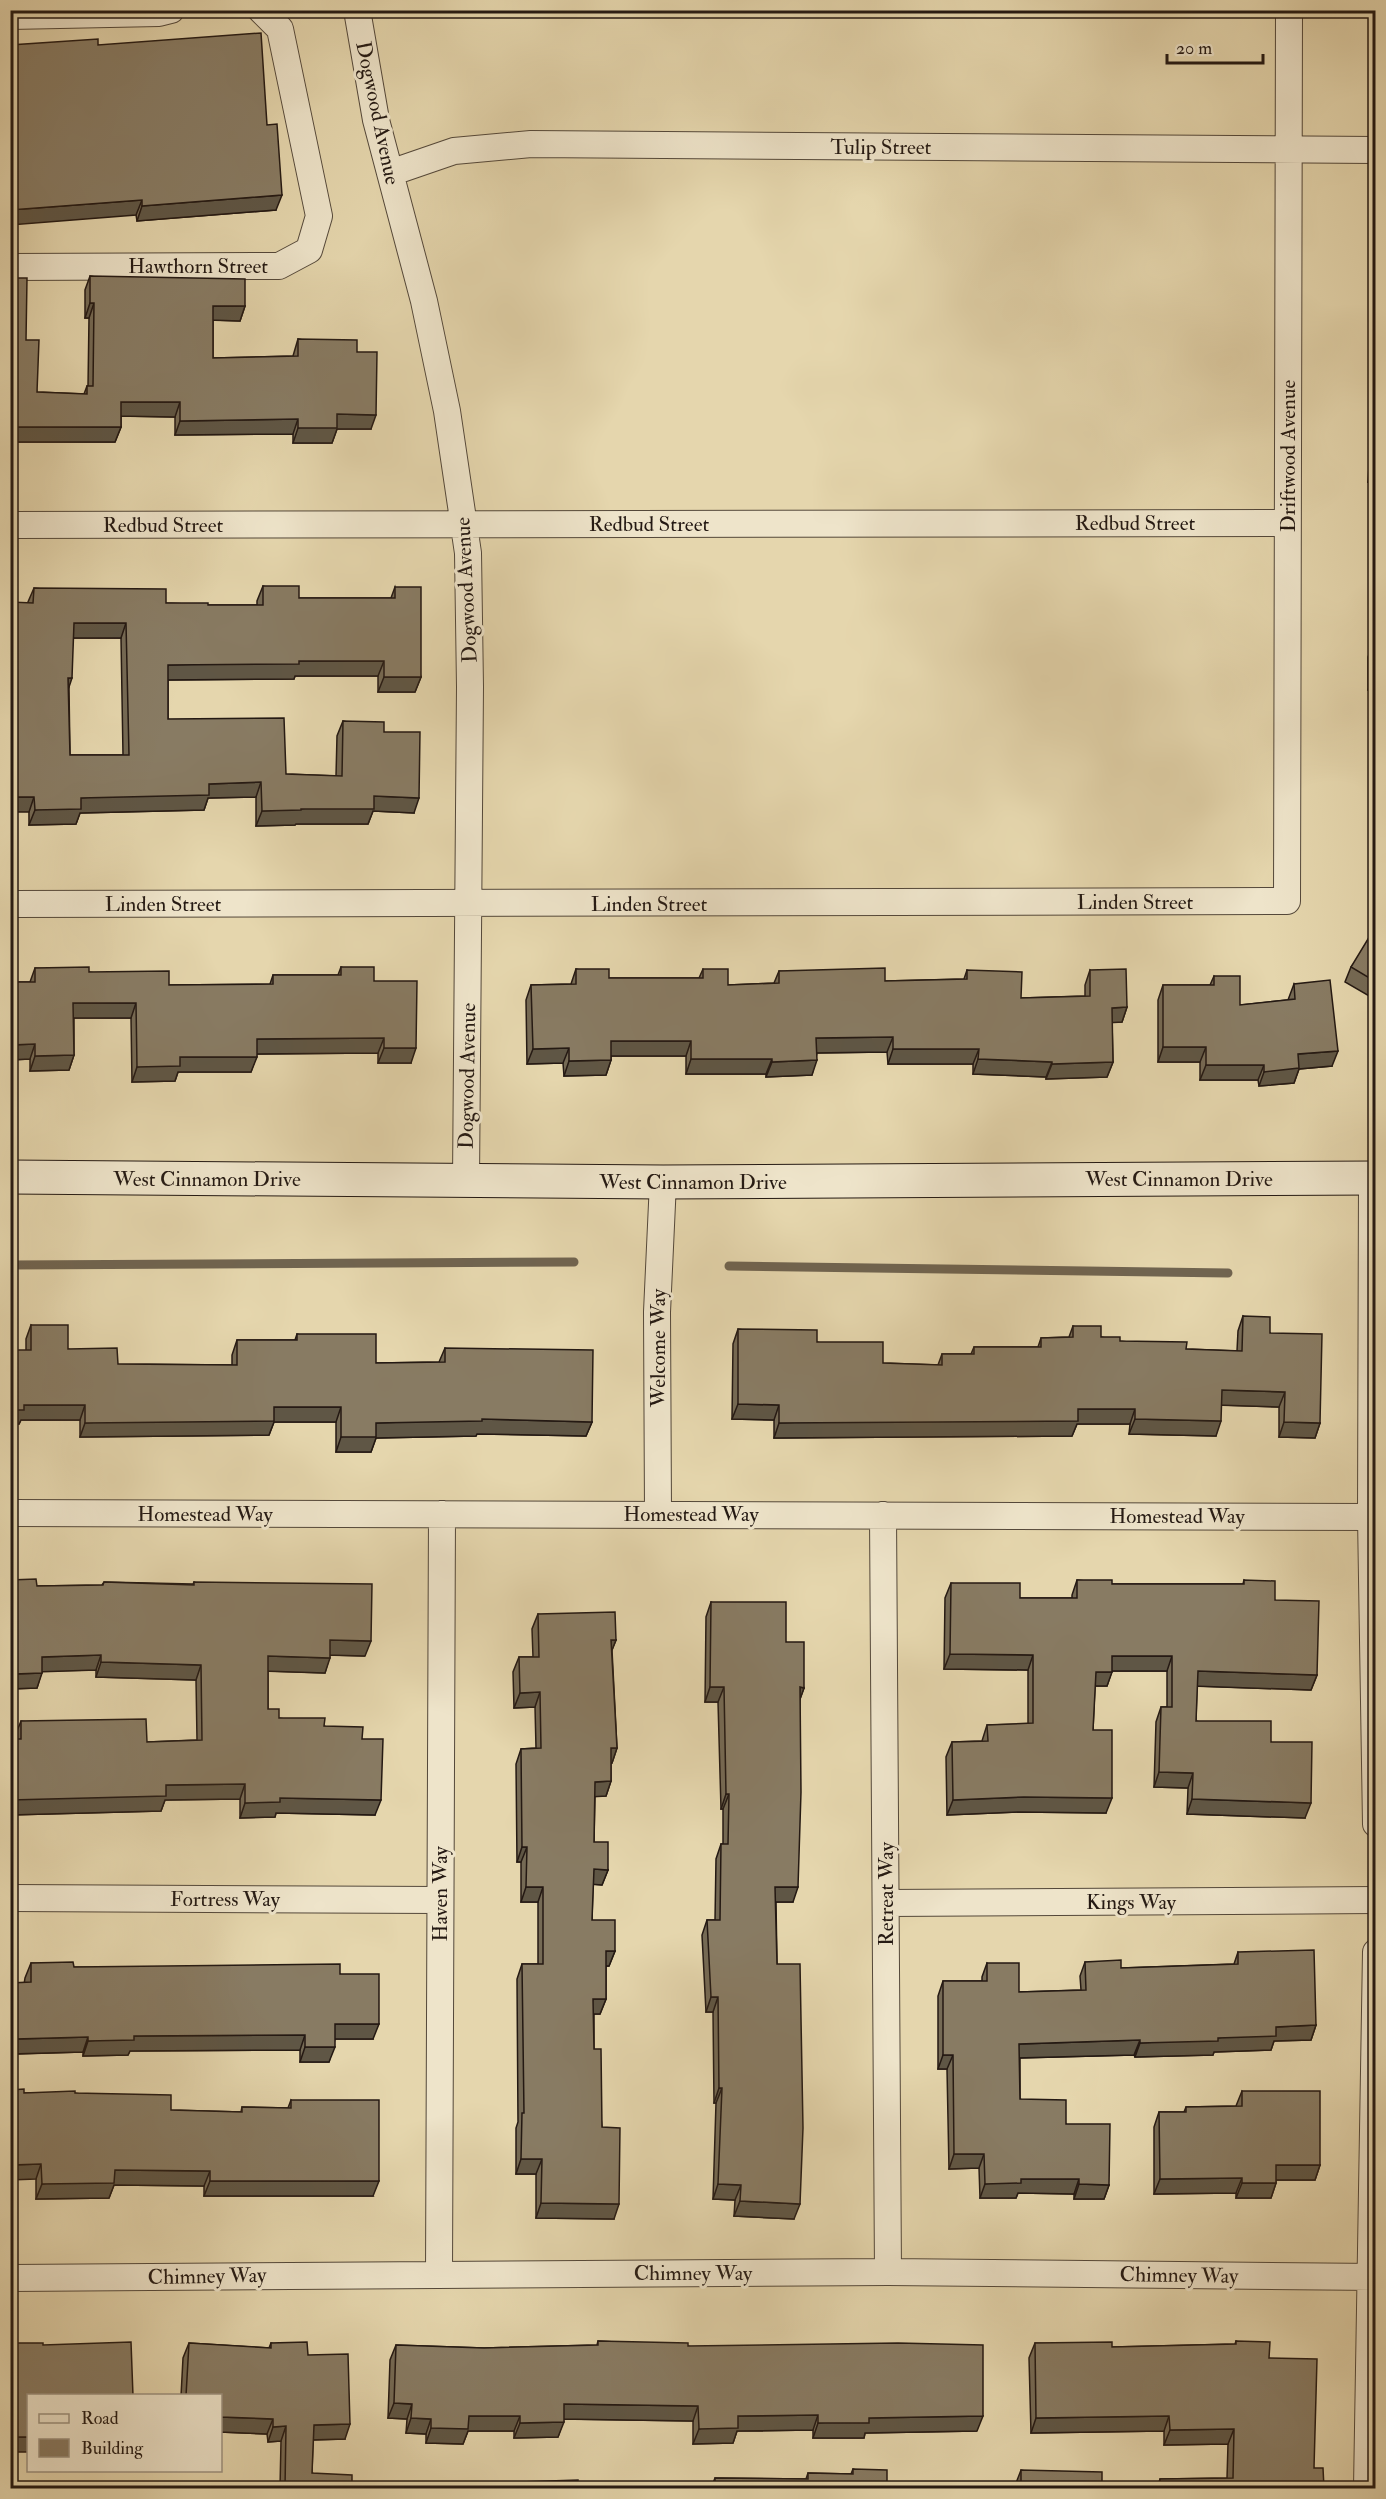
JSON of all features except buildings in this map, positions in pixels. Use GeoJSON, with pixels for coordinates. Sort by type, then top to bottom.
{"type":"FeatureCollection","features":[{"type":"Feature","properties":{"kind":"main road","name":"West Cinnamon Drive"},"geometry":{"type":"LineString","coordinates":[[10,1177],[663,1182],[1374,1178]]}},
{"type":"Feature","properties":{"kind":"street"},"geometry":{"type":"LineString","coordinates":[[10,16],[159,13],[171,10]]}},
{"type":"Feature","properties":{"kind":"street","name":"Hawthorn Street"},"geometry":{"type":"LineString","coordinates":[[10,267],[279,266],[309,250],[319,216],[280,29],[261,10]]}},
{"type":"Feature","properties":{"kind":"street","name":"Dogwood Avenue"},"geometry":{"type":"LineString","coordinates":[[357,10],[376,120],[429,323],[447,411],[468,553],[470,687],[466,1181]]}},
{"type":"Feature","properties":{"kind":"street","name":"Driftwood Avenue"},"geometry":{"type":"LineString","coordinates":[[1287,901],[1289,10]]}},
{"type":"Feature","properties":{"kind":"street","name":"Tulip Street"},"geometry":{"type":"LineString","coordinates":[[390,173],[454,151],[531,144],[1376,150]]}},
{"type":"Feature","properties":{"kind":"street","name":"Redbud Street"},"geometry":{"type":"LineString","coordinates":[[10,525],[1287,523]]}},
{"type":"Feature","properties":{"kind":"street","name":"Linden Street"},"geometry":{"type":"LineString","coordinates":[[10,904],[1287,901]]}},
{"type":"Feature","properties":{"kind":"street"},"geometry":{"type":"LineString","coordinates":[[1374,1178],[1371,1516],[1376,1824]]}},
{"type":"Feature","properties":{"kind":"street","name":"Welcome Way"},"geometry":{"type":"LineString","coordinates":[[658,1513],[657,1312],[663,1182]]}},
{"type":"Feature","properties":{"kind":"street","name":"Homestead Way"},"geometry":{"type":"LineString","coordinates":[[10,1513],[1371,1516]]}},
{"type":"Feature","properties":{"kind":"street","name":"Haven Way"},"geometry":{"type":"LineString","coordinates":[[439,2274],[442,1514]]}},
{"type":"Feature","properties":{"kind":"street","name":"Retreat Way"},"geometry":{"type":"LineString","coordinates":[[883,1515],[888,2272]]}},
{"type":"Feature","properties":{"kind":"street","name":"Fortress Way"},"geometry":{"type":"LineString","coordinates":[[10,1898],[440,1900]]}},
{"type":"Feature","properties":{"kind":"street","name":"Kings Way"},"geometry":{"type":"LineString","coordinates":[[886,1903],[1376,1900]]}},
{"type":"Feature","properties":{"kind":"street"},"geometry":{"type":"LineString","coordinates":[[1367,2488],[1376,1952]]}},
{"type":"Feature","properties":{"kind":"street","name":"Chimney Way"},"geometry":{"type":"LineString","coordinates":[[10,2278],[888,2272],[1372,2277]]}},
{"type":"Feature","properties":{"kind":"waterway"},"geometry":{"type":"LineString","coordinates":[[10,1265],[574,1262]]}},
{"type":"Feature","properties":{"kind":"waterway"},"geometry":{"type":"LineString","coordinates":[[729,1266],[1228,1273]]}}]}
